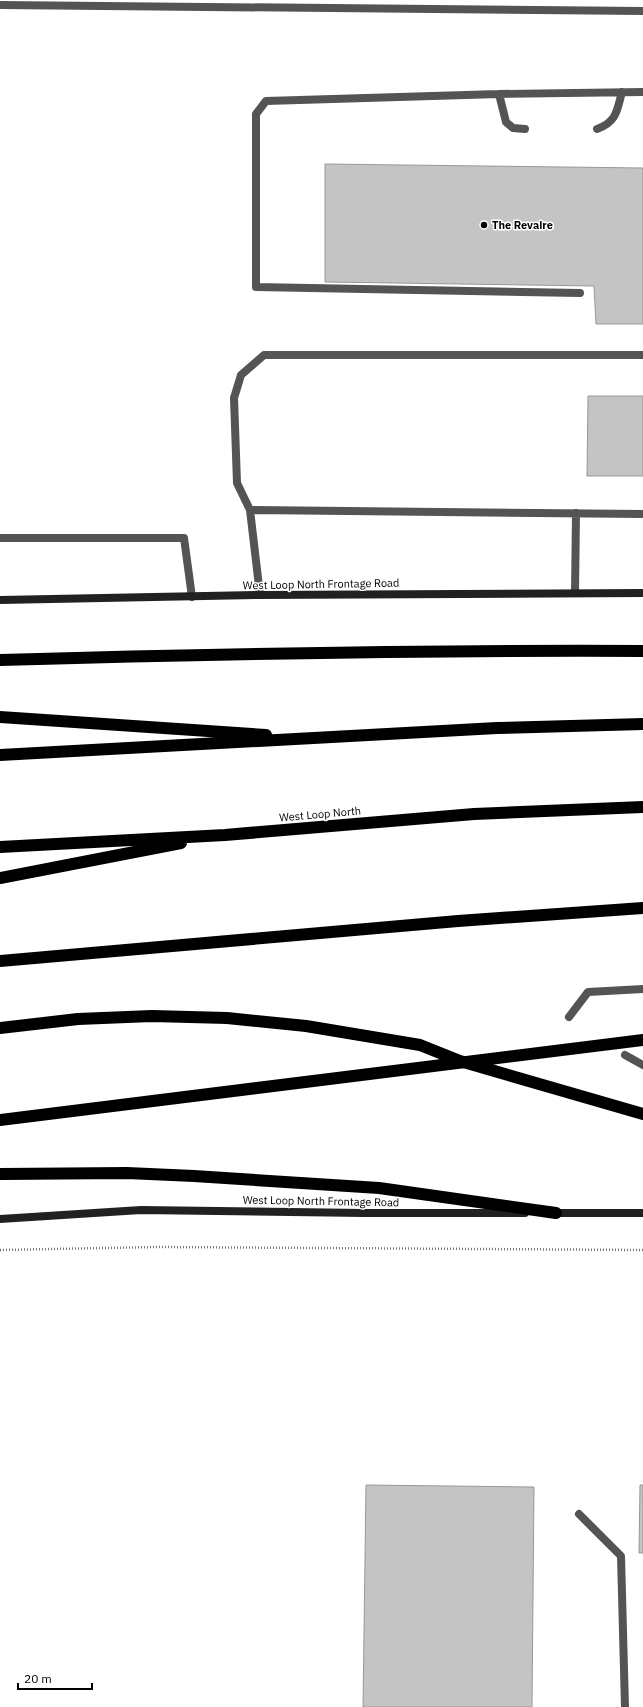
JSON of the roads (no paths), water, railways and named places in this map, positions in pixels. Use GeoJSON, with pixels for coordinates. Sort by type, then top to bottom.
{"type":"FeatureCollection","features":[{"type":"Feature","properties":{"kind":"highway"},"geometry":{"type":"LineString","coordinates":[[0,660],[479,651],[643,651]]}},
{"type":"Feature","properties":{"kind":"highway"},"geometry":{"type":"LineString","coordinates":[[0,717],[326,738]]}},
{"type":"Feature","properties":{"kind":"highway"},"geometry":{"type":"LineString","coordinates":[[0,755],[497,728],[643,724]]}},
{"type":"Feature","properties":{"kind":"highway","name":"West Loop North"},"geometry":{"type":"LineString","coordinates":[[0,847],[225,835],[474,814],[643,808]]}},
{"type":"Feature","properties":{"kind":"highway"},"geometry":{"type":"LineString","coordinates":[[0,878],[225,835]]}},
{"type":"Feature","properties":{"kind":"highway"},"geometry":{"type":"LineString","coordinates":[[0,961],[458,921],[643,908]]}},
{"type":"Feature","properties":{"kind":"highway"},"geometry":{"type":"LineString","coordinates":[[0,1028],[78,1019],[152,1016],[226,1018],[306,1026],[420,1046],[460,1061],[643,1114]]}},
{"type":"Feature","properties":{"kind":"highway"},"geometry":{"type":"LineString","coordinates":[[0,1120],[643,1040]]}},
{"type":"Feature","properties":{"kind":"highway"},"geometry":{"type":"LineString","coordinates":[[0,1174],[127,1173],[364,1187],[556,1213]]}},
{"type":"Feature","properties":{"kind":"main road","name":"West Loop North Frontage Road"},"geometry":{"type":"LineString","coordinates":[[0,600],[260,595],[643,593]]}},
{"type":"Feature","properties":{"kind":"main road","name":"West Loop North Frontage Road"},"geometry":{"type":"LineString","coordinates":[[0,1219],[141,1210],[364,1213],[643,1213]]}},
{"type":"Feature","properties":{"kind":"lane"},"geometry":{"type":"LineString","coordinates":[[0,5],[274,4],[643,11]]}},
{"type":"Feature","properties":{"kind":"lane"},"geometry":{"type":"LineString","coordinates":[[598,129],[607,125],[616,116],[622,92]]}},
{"type":"Feature","properties":{"kind":"lane"},"geometry":{"type":"LineString","coordinates":[[580,293],[256,287],[256,114],[266,101],[499,94],[643,92]]}},
{"type":"Feature","properties":{"kind":"lane"},"geometry":{"type":"LineString","coordinates":[[499,94],[506,122],[513,128],[525,129]]}},
{"type":"Feature","properties":{"kind":"lane"},"geometry":{"type":"LineString","coordinates":[[260,595],[250,510],[237,483],[234,398],[241,374],[264,355],[643,355]]}},
{"type":"Feature","properties":{"kind":"lane"},"geometry":{"type":"LineString","coordinates":[[250,510],[643,514]]}},
{"type":"Feature","properties":{"kind":"lane"},"geometry":{"type":"LineString","coordinates":[[575,593],[576,513]]}},
{"type":"Feature","properties":{"kind":"lane"},"geometry":{"type":"LineString","coordinates":[[0,538],[184,538],[192,597]]}},
{"type":"Feature","properties":{"kind":"lane"},"geometry":{"type":"LineString","coordinates":[[569,1017],[588,992],[643,989]]}},
{"type":"Feature","properties":{"kind":"lane"},"geometry":{"type":"LineString","coordinates":[[625,1055],[643,1065]]}},
{"type":"Feature","properties":{"kind":"lane"},"geometry":{"type":"LineString","coordinates":[[579,1514],[621,1556],[625,1707]]}},
{"type":"Feature","properties":{"kind":"place","name":"The Revaire"},"geometry":{"type":"Point","coordinates":[484,225]}}]}
